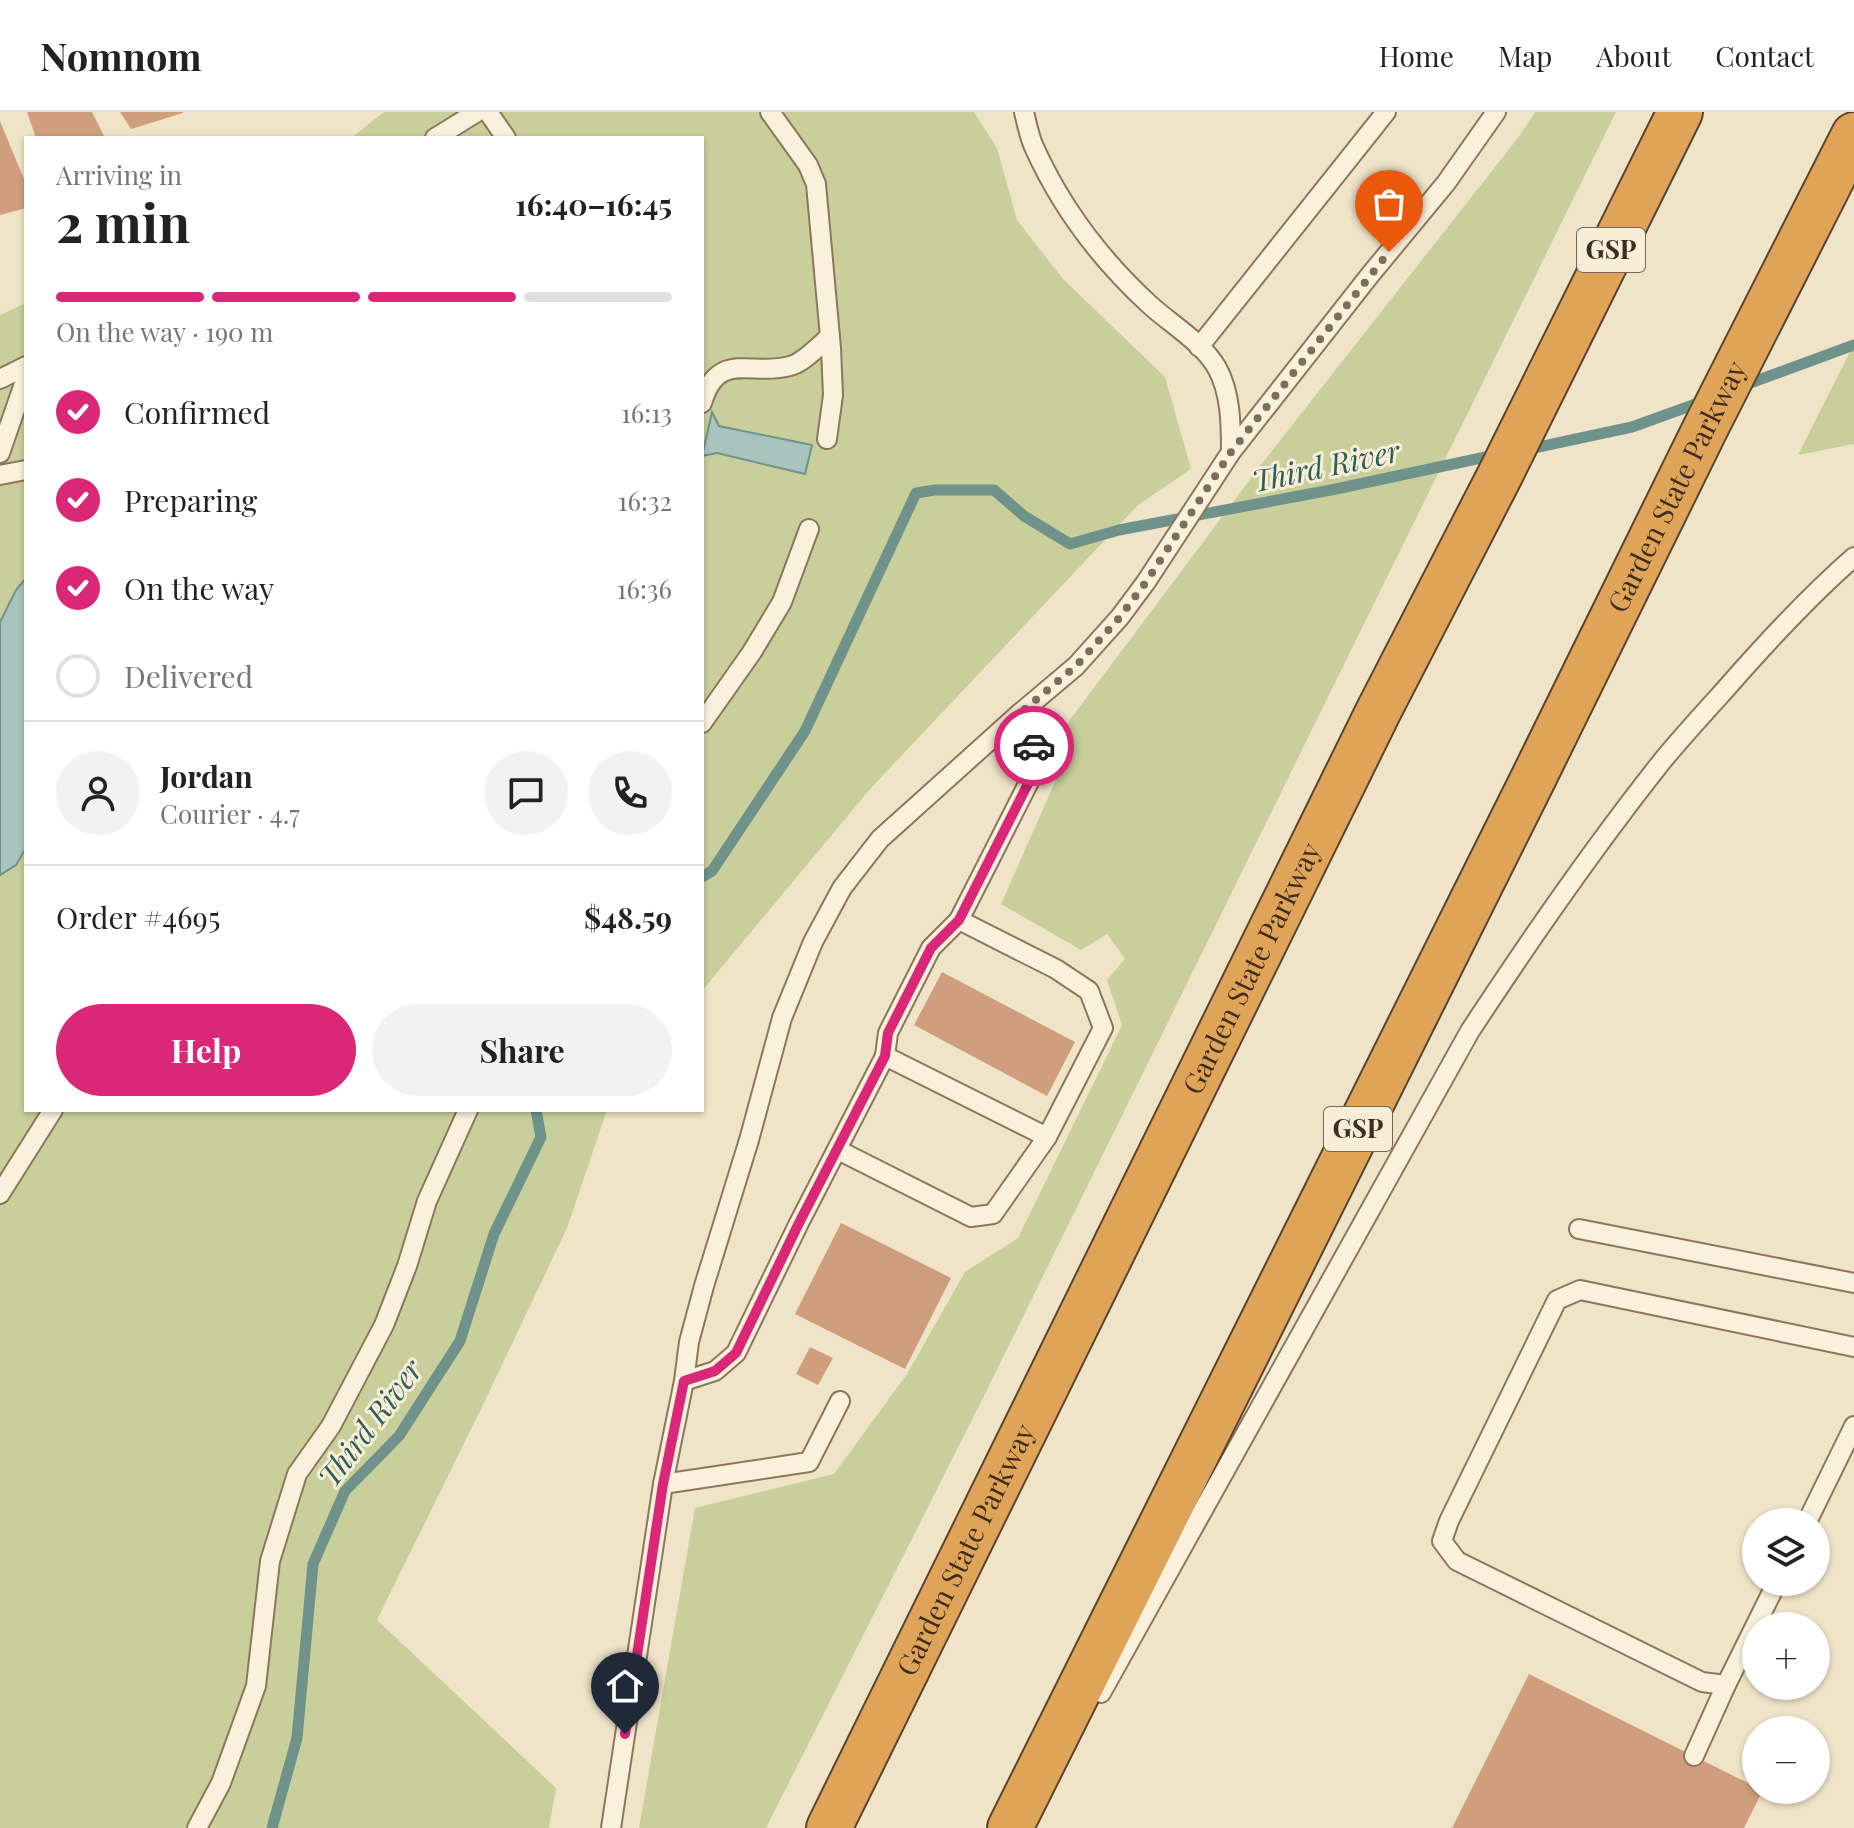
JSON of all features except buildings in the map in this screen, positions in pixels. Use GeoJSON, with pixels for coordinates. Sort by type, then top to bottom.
{"type":"FeatureCollection","features":[{"type":"Feature","properties":{"kind":"highway","name":"Garden State Parkway"},"geometry":{"type":"LineString","coordinates":[[829,1828],[1365,739],[1680,112]]}},
{"type":"Feature","properties":{"kind":"highway","name":"Garden State Parkway"},"geometry":{"type":"LineString","coordinates":[[1010,1828],[1745,348],[1854,135]]}},
{"type":"Feature","properties":{"kind":"lane"},"geometry":{"type":"LineString","coordinates":[[438,136],[477,112]]}},
{"type":"Feature","properties":{"kind":"lane"},"geometry":{"type":"LineString","coordinates":[[488,112],[505,136]]}},
{"type":"Feature","properties":{"kind":"lane"},"geometry":{"type":"LineString","coordinates":[[770,112],[808,165],[816,184],[833,395],[827,439]]}},
{"type":"Feature","properties":{"kind":"lane"},"geometry":{"type":"LineString","coordinates":[[1024,112],[1033,144],[1054,187],[1101,254],[1149,303],[1199,347],[1217,369],[1227,399],[1231,452]]}},
{"type":"Feature","properties":{"kind":"lane"},"geometry":{"type":"LineString","coordinates":[[1199,347],[1386,112]]}},
{"type":"Feature","properties":{"kind":"lane"},"geometry":{"type":"LineString","coordinates":[[611,1828],[663,1484],[689,1342],[782,1018],[813,942],[842,888],[880,839],[1076,666],[1120,617],[1231,452],[1446,183],[1496,112]]}},
{"type":"Feature","properties":{"kind":"lane"},"geometry":{"type":"LineString","coordinates":[[704,396],[717,375],[734,368],[792,366],[830,336]]}},
{"type":"Feature","properties":{"kind":"lane"},"geometry":{"type":"LineString","coordinates":[[0,379],[24,367]]}},
{"type":"Feature","properties":{"kind":"lane"},"geometry":{"type":"LineString","coordinates":[[0,453],[24,384]]}},
{"type":"Feature","properties":{"kind":"lane"},"geometry":{"type":"LineString","coordinates":[[0,475],[24,470]]}},
{"type":"Feature","properties":{"kind":"lane"},"geometry":{"type":"LineString","coordinates":[[704,720],[752,652],[782,602],[809,529]]}},
{"type":"Feature","properties":{"kind":"lane"},"geometry":{"type":"LineString","coordinates":[[1095,1703],[1462,1044],[1532,938],[1665,758],[1824,582],[1854,557]]}},
{"type":"Feature","properties":{"kind":"lane"},"geometry":{"type":"LineString","coordinates":[[684,1381],[715,1371],[736,1353],[885,1056],[888,1033],[931,948],[959,920],[1035,770],[1034,743],[1019,714]]}},
{"type":"Feature","properties":{"kind":"lane"},"geometry":{"type":"LineString","coordinates":[[838,1150],[971,1217],[993,1214],[1047,1137],[1103,1028],[1089,991],[1056,969],[959,920]]}},
{"type":"Feature","properties":{"kind":"lane"},"geometry":{"type":"LineString","coordinates":[[885,1056],[1047,1137]]}},
{"type":"Feature","properties":{"kind":"lane"},"geometry":{"type":"LineString","coordinates":[[0,1194],[52,1112]]}},
{"type":"Feature","properties":{"kind":"lane"},"geometry":{"type":"LineString","coordinates":[[197,1828],[221,1783],[256,1686],[270,1561],[297,1474],[331,1426],[384,1325],[407,1266],[427,1201],[467,1112]]}},
{"type":"Feature","properties":{"kind":"lane"},"geometry":{"type":"LineString","coordinates":[[1579,1229],[1854,1283]]}},
{"type":"Feature","properties":{"kind":"lane"},"geometry":{"type":"LineString","coordinates":[[1726,1685],[1702,1682],[1457,1561],[1442,1541],[1449,1521],[1557,1300],[1580,1290],[1854,1347]]}},
{"type":"Feature","properties":{"kind":"lane"},"geometry":{"type":"LineString","coordinates":[[663,1484],[809,1462],[840,1401]]}},
{"type":"Feature","properties":{"kind":"lane"},"geometry":{"type":"LineString","coordinates":[[1814,1508],[1854,1426]]}},
{"type":"Feature","properties":{"kind":"lane"},"geometry":{"type":"LineString","coordinates":[[1694,1756],[1770,1596]]}},
{"type":"Feature","properties":{"kind":"lane"},"geometry":{"type":"LineString","coordinates":[[1026,1828],[1064,1759]]}},
{"type":"Feature","properties":{"kind":"green space"},"geometry":{"type":"Polygon","coordinates":[[[384,112],[974,112],[997,148],[1017,220],[1063,279],[1165,377],[1191,469],[1138,505],[871,788],[704,989],[704,136],[354,136],[384,112]]]}},
{"type":"Feature","properties":{"kind":"green space"},"geometry":{"type":"Polygon","coordinates":[[[1535,112],[1616,112],[983,1398],[766,1828],[639,1828],[695,1508],[834,1474],[907,1374],[965,1272],[1018,1238],[1122,1025],[1107,980],[1125,959],[1107,934],[1081,950],[1001,904],[1063,764],[1069,721],[1260,466],[1535,112]]]}},
{"type":"Feature","properties":{"kind":"green space"},"geometry":{"type":"Polygon","coordinates":[[[24,304],[24,1112],[606,1112],[567,1228],[377,1620],[556,1788],[549,1828],[0,1828],[0,315],[24,304]]]}},
{"type":"Feature","properties":{"kind":"green space"},"geometry":{"type":"Polygon","coordinates":[[[1854,344],[1854,444],[1798,455],[1854,344]]]}},
{"type":"Feature","properties":{"kind":"water"},"geometry":{"type":"Polygon","coordinates":[[[712,412],[719,426],[812,445],[805,474],[717,453],[704,456],[712,412]]]}},
{"type":"Feature","properties":{"kind":"water"},"geometry":{"type":"Polygon","coordinates":[[[24,580],[24,851],[16,865],[0,875],[0,622],[24,580]]]}},
{"type":"Feature","properties":{"kind":"waterway","name":"Third River"},"geometry":{"type":"LineString","coordinates":[[1742,386],[1854,345]]}},
{"type":"Feature","properties":{"kind":"waterway","name":"Third River"},"geometry":{"type":"LineString","coordinates":[[1524,450],[1632,427],[1704,401]]}},
{"type":"Feature","properties":{"kind":"waterway","name":"Third River"},"geometry":{"type":"LineString","coordinates":[[704,876],[712,871],[805,731],[916,493],[994,490],[1024,516],[1070,544],[1119,530],[1495,455]]}},
{"type":"Feature","properties":{"kind":"waterway","name":"Third River"},"geometry":{"type":"LineString","coordinates":[[272,1828],[297,1738],[313,1564],[345,1491],[399,1436],[460,1341],[494,1234],[541,1137],[536,1112]]}},
{"type":"Feature","properties":{"kind":"way so far"},"geometry":{"type":"LineString","coordinates":[[1034,746],[1019,714],[1076,666],[1120,617],[1231,452],[1389,252]]}},
{"type":"Feature","properties":{"kind":"route"},"geometry":{"type":"LineString","coordinates":[[625,1734],[663,1484],[684,1381],[715,1371],[736,1353],[885,1056],[888,1033],[931,948],[959,920],[1035,770],[1034,746]]}}]}
